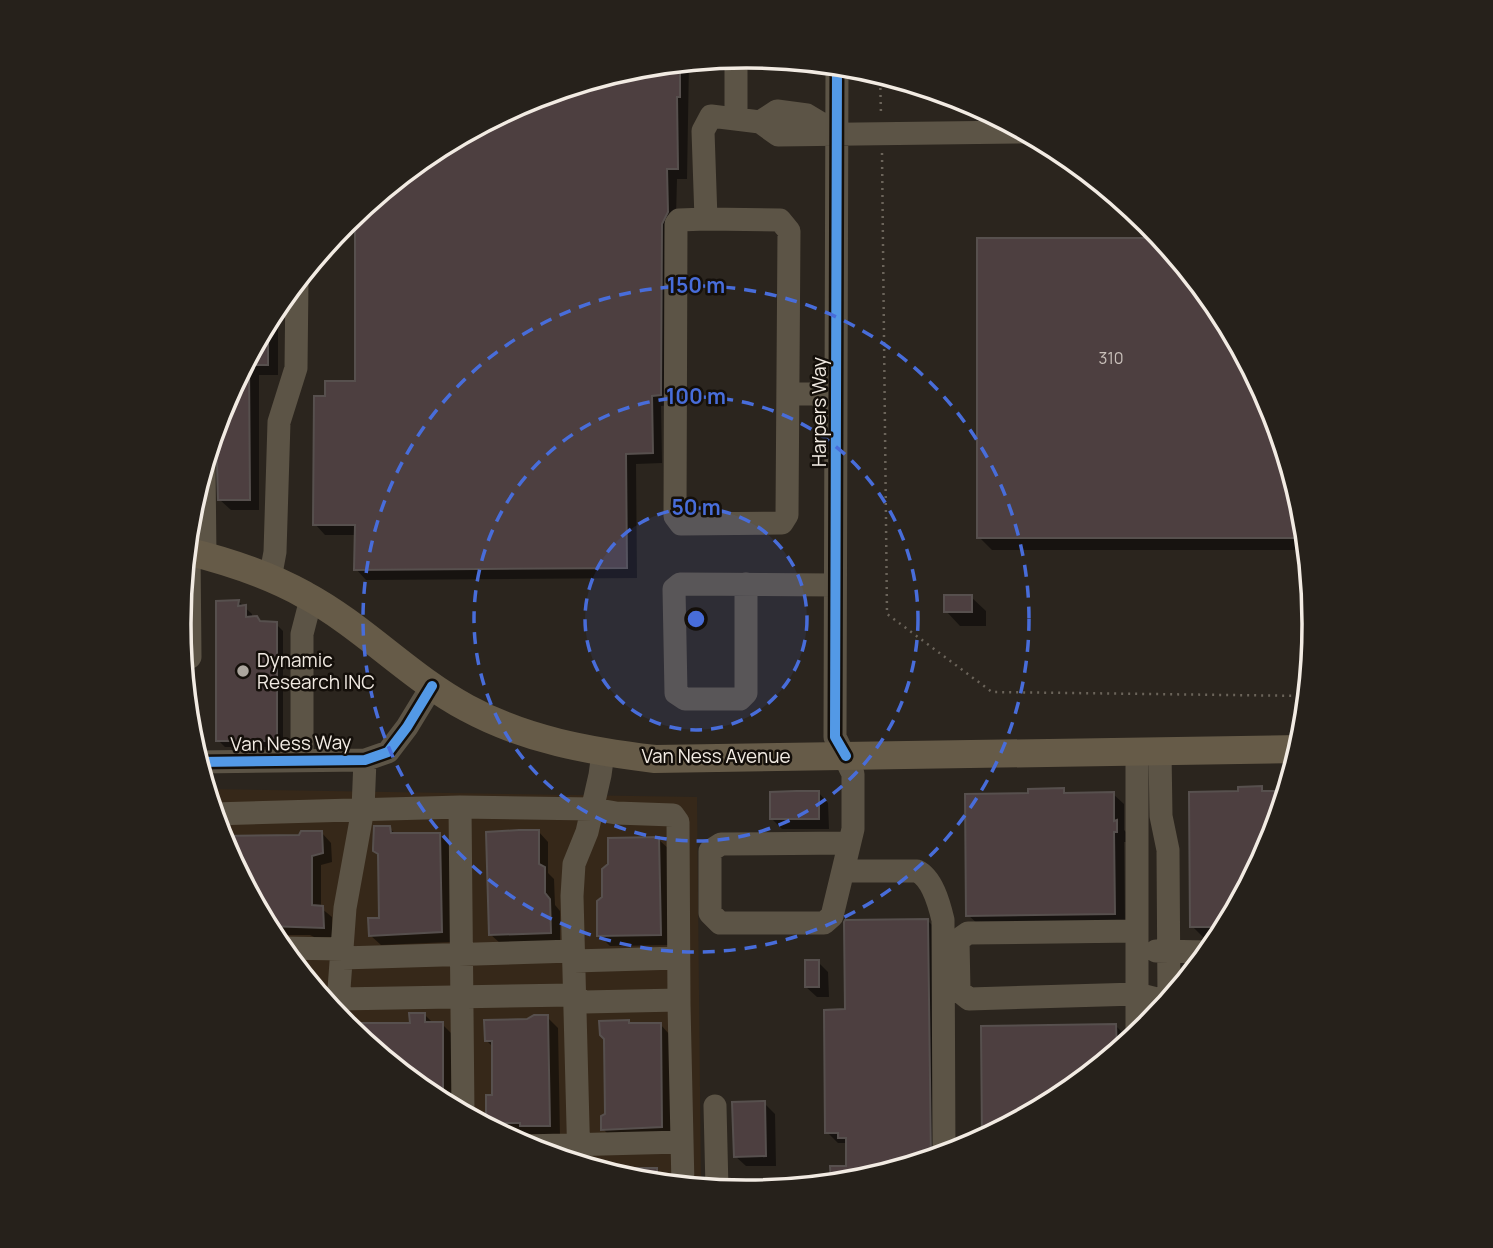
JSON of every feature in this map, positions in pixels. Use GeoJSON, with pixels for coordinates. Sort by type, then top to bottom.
{"type":"FeatureCollection","features":[{"type":"Feature","properties":{"kind":"main road","name":"Van Ness Avenue"},"geometry":{"type":"LineString","coordinates":[[196,553],[233,563],[312,599],[432,686],[466,707],[509,728],[558,744],[603,753],[656,759],[1288,749]]}},
{"type":"Feature","properties":{"kind":"street"},"geometry":{"type":"LineString","coordinates":[[736,68],[736,119]]}},
{"type":"Feature","properties":{"kind":"street","name":"Harpers Way"},"geometry":{"type":"LineString","coordinates":[[837,76],[835,737],[853,774],[853,829],[832,916],[824,923],[720,923],[710,914],[710,851],[721,844],[849,843]]}},
{"type":"Feature","properties":{"kind":"street"},"geometry":{"type":"LineString","coordinates":[[706,219],[703,131],[711,116],[760,122],[777,111],[807,115],[837,133],[1004,132]]}},
{"type":"Feature","properties":{"kind":"street"},"geometry":{"type":"LineString","coordinates":[[706,219],[780,220],[789,231],[787,515],[782,523],[681,524],[675,516],[676,224],[679,220],[706,219]]}},
{"type":"Feature","properties":{"kind":"street"},"geometry":{"type":"LineString","coordinates":[[270,579],[275,552],[279,422],[296,368],[297,298]]}},
{"type":"Feature","properties":{"kind":"street"},"geometry":{"type":"LineString","coordinates":[[788,394],[836,394]]}},
{"type":"Feature","properties":{"kind":"street"},"geometry":{"type":"LineString","coordinates":[[746,584],[746,693],[740,699],[685,699],[676,693],[674,589],[680,584],[746,584],[835,585]]}},
{"type":"Feature","properties":{"kind":"street"},"geometry":{"type":"LineString","coordinates":[[302,761],[302,634],[312,599]]}},
{"type":"Feature","properties":{"kind":"street","name":"Van Ness Way"},"geometry":{"type":"LineString","coordinates":[[208,762],[365,760],[388,752],[432,686]]}},
{"type":"Feature","properties":{"kind":"street"},"geometry":{"type":"LineString","coordinates":[[1148,752],[1168,849],[1169,984]]}},
{"type":"Feature","properties":{"kind":"street"},"geometry":{"type":"LineString","coordinates":[[1137,1019],[1137,817],[1148,752]]}},
{"type":"Feature","properties":{"kind":"street"},"geometry":{"type":"LineString","coordinates":[[579,1153],[572,896],[574,864],[587,832],[603,753]]}},
{"type":"Feature","properties":{"kind":"street"},"geometry":{"type":"LineString","coordinates":[[338,999],[345,908],[363,809],[365,760]]}},
{"type":"Feature","properties":{"kind":"street"},"geometry":{"type":"LineString","coordinates":[[460,807],[463,1101]]}},
{"type":"Feature","properties":{"kind":"street"},"geometry":{"type":"LineString","coordinates":[[224,814],[460,807],[593,809],[616,813],[673,815],[678,822],[683,1176]]}},
{"type":"Feature","properties":{"kind":"street"},"geometry":{"type":"LineString","coordinates":[[1137,817],[1161,816]]}},
{"type":"Feature","properties":{"kind":"street"},"geometry":{"type":"LineString","coordinates":[[845,871],[916,871],[925,875],[939,907],[943,920],[944,1143]]}},
{"type":"Feature","properties":{"kind":"street"},"geometry":{"type":"LineString","coordinates":[[1156,998],[1137,994],[969,999],[959,991],[958,940],[968,933],[1137,941],[1169,952],[1195,951]]}},
{"type":"Feature","properties":{"kind":"street"},"geometry":{"type":"LineString","coordinates":[[296,949],[342,953],[678,958]]}},
{"type":"Feature","properties":{"kind":"street"},"geometry":{"type":"LineString","coordinates":[[345,1007],[462,995],[573,995],[584,1002],[679,1000]]}},
{"type":"Feature","properties":{"kind":"street"},"geometry":{"type":"LineString","coordinates":[[715,1106],[717,1179]]}},
{"type":"Feature","properties":{"kind":"street"},"geometry":{"type":"LineString","coordinates":[[580,1154],[682,1142]]}},
{"type":"Feature","properties":{"kind":"path"},"geometry":{"type":"LineString","coordinates":[[880,85],[887,614],[992,692],[1297,696]]}},
{"type":"Feature","properties":{"kind":"shaded area"},"geometry":{"type":"Polygon","coordinates":[[[216,789],[697,797],[701,1178],[603,1161],[534,1137],[469,1105],[408,1065],[354,1017],[284,933],[248,870],[216,789]]]}},
{"type":"Feature","properties":{"kind":"building"},"geometry":{"type":"Polygon","coordinates":[[[680,72],[680,97],[677,97],[678,169],[667,169],[668,212],[662,224],[661,395],[652,396],[653,453],[626,454],[627,568],[354,570],[355,525],[313,525],[314,396],[325,396],[325,381],[355,381],[355,230],[380,206],[438,162],[501,126],[534,111],[603,87],[680,72]]]}},
{"type":"Feature","properties":{"kind":"building"},"geometry":{"type":"Polygon","coordinates":[[[977,238],[1145,238],[1209,315],[1245,378],[1273,445],[1295,538],[977,538],[977,238]]]}},
{"type":"Feature","properties":{"kind":"building"},"geometry":{"type":"Polygon","coordinates":[[[268,341],[268,365],[255,365],[268,341]]]}},
{"type":"Feature","properties":{"kind":"building"},"geometry":{"type":"Polygon","coordinates":[[[249,376],[250,500],[218,500],[217,456],[249,376]]]}},
{"type":"Feature","properties":{"kind":"building"},"geometry":{"type":"Polygon","coordinates":[[[944,595],[972,595],[972,612],[944,612],[944,595]]]}},
{"type":"Feature","properties":{"kind":"building","name":"Dynamic Research INC"},"geometry":{"type":"Polygon","coordinates":[[[239,600],[238,606],[246,605],[246,617],[257,616],[260,621],[277,622],[277,741],[216,741],[216,601],[239,600]]]}},
{"type":"Feature","properties":{"kind":"building"},"geometry":{"type":"Polygon","coordinates":[[[1262,786],[1262,791],[1276,791],[1245,870],[1213,927],[1190,927],[1189,792],[1238,791],[1238,787],[1262,786]]]}},
{"type":"Feature","properties":{"kind":"building"},"geometry":{"type":"Polygon","coordinates":[[[1064,788],[1064,793],[1114,792],[1114,821],[1117,820],[1117,832],[1114,832],[1115,914],[966,916],[965,794],[1028,793],[1028,789],[1064,788]]]}},
{"type":"Feature","properties":{"kind":"building"},"geometry":{"type":"Polygon","coordinates":[[[819,791],[819,819],[770,819],[770,792],[819,791]]]}},
{"type":"Feature","properties":{"kind":"building"},"geometry":{"type":"Polygon","coordinates":[[[374,826],[390,826],[391,833],[440,833],[442,932],[369,936],[368,918],[379,918],[378,854],[373,851],[374,826]]]}},
{"type":"Feature","properties":{"kind":"building"},"geometry":{"type":"Polygon","coordinates":[[[539,830],[539,864],[545,867],[545,893],[550,899],[551,933],[489,935],[486,832],[539,830]]]}},
{"type":"Feature","properties":{"kind":"building"},"geometry":{"type":"Polygon","coordinates":[[[301,831],[322,831],[323,853],[312,856],[312,905],[323,906],[324,928],[280,926],[248,870],[233,836],[299,835],[301,831]]]}},
{"type":"Feature","properties":{"kind":"building"},"geometry":{"type":"Polygon","coordinates":[[[659,837],[661,935],[597,936],[597,901],[602,897],[602,869],[608,864],[608,838],[659,837]]]}},
{"type":"Feature","properties":{"kind":"building"},"geometry":{"type":"Polygon","coordinates":[[[928,919],[931,1148],[890,1161],[830,1173],[830,1166],[846,1166],[846,1138],[838,1138],[838,1133],[825,1133],[824,1010],[845,1009],[845,920],[928,919]]]}},
{"type":"Feature","properties":{"kind":"building"},"geometry":{"type":"Polygon","coordinates":[[[805,960],[819,960],[819,987],[805,987],[805,960]]]}},
{"type":"Feature","properties":{"kind":"building"},"geometry":{"type":"Polygon","coordinates":[[[409,1013],[425,1013],[425,1022],[443,1022],[443,1089],[408,1065],[361,1024],[410,1023],[409,1013]]]}},
{"type":"Feature","properties":{"kind":"building"},"geometry":{"type":"Polygon","coordinates":[[[534,1015],[548,1015],[550,1126],[503,1123],[486,1114],[486,1095],[492,1095],[492,1041],[485,1041],[484,1020],[527,1019],[534,1015]]]}},
{"type":"Feature","properties":{"kind":"building"},"geometry":{"type":"Polygon","coordinates":[[[629,1020],[629,1023],[661,1023],[662,1127],[601,1130],[601,1116],[605,1114],[604,1039],[600,1035],[599,1021],[629,1020]]]}},
{"type":"Feature","properties":{"kind":"building"},"geometry":{"type":"Polygon","coordinates":[[[1116,1024],[1117,1039],[1055,1086],[982,1127],[981,1026],[1116,1024]]]}},
{"type":"Feature","properties":{"kind":"building"},"geometry":{"type":"Polygon","coordinates":[[[765,1101],[766,1156],[734,1157],[732,1102],[765,1101]]]}},
{"type":"Feature","properties":{"kind":"building"},"geometry":{"type":"Polygon","coordinates":[[[634,1168],[657,1168],[657,1172],[634,1168]]]}},
{"type":"Feature","properties":{"kind":"cycle path"},"geometry":{"type":"LineString","coordinates":[[837,76],[835,737],[846,756]]}},
{"type":"Feature","properties":{"kind":"cycle path"},"geometry":{"type":"LineString","coordinates":[[208,762],[365,760],[388,752],[432,686]]}},
{"type":"Feature","properties":{"kind":"place","name":"Dynamic Research INC"},"geometry":{"type":"Point","coordinates":[243,671]}}]}
